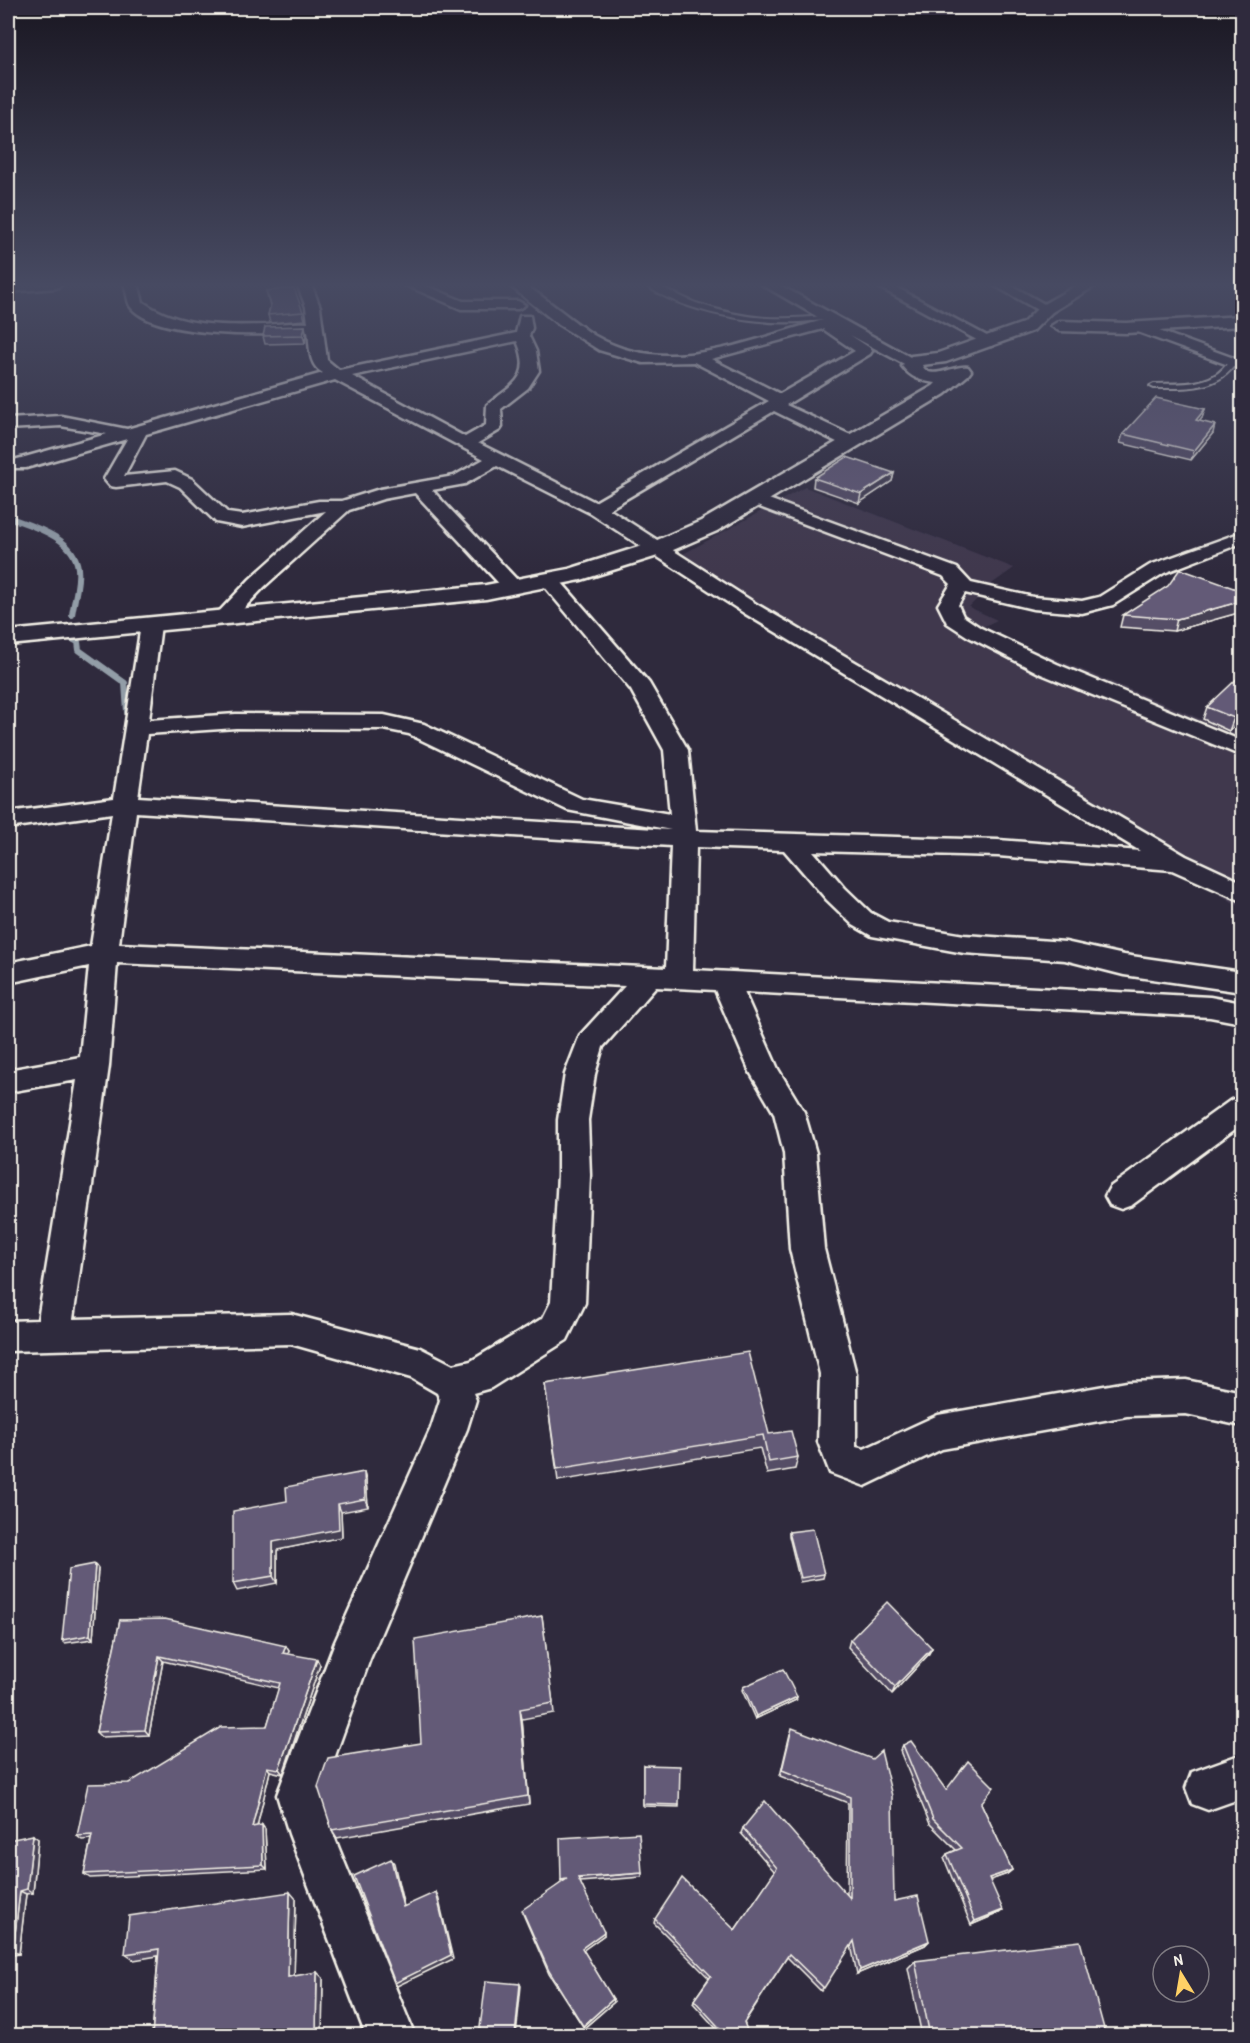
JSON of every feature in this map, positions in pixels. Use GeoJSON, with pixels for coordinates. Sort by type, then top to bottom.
{"type":"FeatureCollection","features":[{"type":"Feature","properties":{"kind":"main road"},"geometry":{"type":"LineString","coordinates":[[914,379],[915,401]]}},
{"type":"Feature","properties":{"kind":"main road"},"geometry":{"type":"LineString","coordinates":[[8,638],[486,592],[610,565],[656,549],[710,526],[915,401],[939,390],[950,379]]}},
{"type":"Feature","properties":{"kind":"street"},"geometry":{"type":"LineString","coordinates":[[20,464],[320,379]]}},
{"type":"Feature","properties":{"kind":"street"},"geometry":{"type":"LineString","coordinates":[[343,379],[596,509],[751,609],[1177,862],[1242,892]]}},
{"type":"Feature","properties":{"kind":"street"},"geometry":{"type":"LineString","coordinates":[[464,443],[494,427],[493,408],[528,379]]}},
{"type":"Feature","properties":{"kind":"street"},"geometry":{"type":"LineString","coordinates":[[735,379],[849,441]]}},
{"type":"Feature","properties":{"kind":"street"},"geometry":{"type":"LineString","coordinates":[[596,509],[817,379]]}},
{"type":"Feature","properties":{"kind":"street"},"geometry":{"type":"LineString","coordinates":[[8,423],[61,422],[133,432]]}},
{"type":"Feature","properties":{"kind":"street"},"geometry":{"type":"LineString","coordinates":[[133,432],[129,454],[113,479],[116,482],[169,475],[186,483],[222,518],[243,521],[319,506],[343,506],[380,494],[459,480],[497,459]]}},
{"type":"Feature","properties":{"kind":"street"},"geometry":{"type":"LineString","coordinates":[[419,487],[513,587]]}},
{"type":"Feature","properties":{"kind":"street"},"geometry":{"type":"LineString","coordinates":[[755,499],[950,572],[959,578],[961,583],[948,605],[954,620],[1049,669],[1242,749]]}},
{"type":"Feature","properties":{"kind":"street"},"geometry":{"type":"LineString","coordinates":[[223,619],[257,583],[343,506]]}},
{"type":"Feature","properties":{"kind":"street"},"geometry":{"type":"LineString","coordinates":[[959,586],[1033,603],[1083,608],[1106,601],[1157,568],[1242,537]]}},
{"type":"Feature","properties":{"kind":"street"},"geometry":{"type":"LineString","coordinates":[[450,1382],[478,1376],[555,1329],[568,1303],[574,1175],[573,1120],[580,1074],[590,1043],[608,1020],[664,978],[683,832],[676,750],[641,688],[549,580]]}},
{"type":"Feature","properties":{"kind":"street"},"geometry":{"type":"LineString","coordinates":[[53,1335],[94,1066],[104,953],[151,625]]}},
{"type":"Feature","properties":{"kind":"street"},"geometry":{"type":"LineString","coordinates":[[136,728],[236,721],[384,722],[416,729],[576,804],[683,832]]}},
{"type":"Feature","properties":{"kind":"street"},"geometry":{"type":"LineString","coordinates":[[8,820],[126,804],[683,832],[793,844],[998,848],[1177,862]]}},
{"type":"Feature","properties":{"kind":"street"},"geometry":{"type":"LineString","coordinates":[[793,844],[836,894],[862,919],[881,930],[964,944],[1065,951],[1124,965],[1242,982]]}},
{"type":"Feature","properties":{"kind":"street"},"geometry":{"type":"LineString","coordinates":[[8,973],[104,953],[726,981],[1198,1007],[1242,1013]]}},
{"type":"Feature","properties":{"kind":"street"},"geometry":{"type":"LineString","coordinates":[[726,981],[765,1072],[789,1112],[800,1153],[807,1249],[838,1374],[836,1442],[843,1460],[865,1468],[938,1432],[1127,1399],[1186,1397],[1242,1409]]}},
{"type":"Feature","properties":{"kind":"street"},"geometry":{"type":"LineString","coordinates":[[8,1081],[94,1066]]}},
{"type":"Feature","properties":{"kind":"street"},"geometry":{"type":"LineString","coordinates":[[1120,1196],[1242,1108]]}},
{"type":"Feature","properties":{"kind":"street"},"geometry":{"type":"LineString","coordinates":[[8,1336],[291,1329],[420,1364],[450,1382],[458,1400],[449,1429],[350,1657],[299,1795],[358,1957],[391,2036]]}},
{"type":"Feature","properties":{"kind":"lane"},"geometry":{"type":"LineString","coordinates":[[1154,386],[1200,383],[1214,379]]}},
{"type":"Feature","properties":{"kind":"shaded area"},"geometry":{"type":"Polygon","coordinates":[[[805,487],[1014,568],[993,583],[969,607],[997,620],[981,628],[1242,736],[1242,908],[674,559],[805,487]]]}},
{"type":"Feature","properties":{"kind":"building"},"geometry":{"type":"Polygon","coordinates":[[[1156,398],[1205,409],[1196,420],[1215,425],[1194,451],[1123,434],[1156,398]]]}},
{"type":"Feature","properties":{"kind":"building"},"geometry":{"type":"Polygon","coordinates":[[[847,457],[894,473],[861,494],[814,478],[847,457]]]}},
{"type":"Feature","properties":{"kind":"building"},"geometry":{"type":"Polygon","coordinates":[[[1180,569],[1242,591],[1242,601],[1177,619],[1123,615],[1168,586],[1180,569]]]}},
{"type":"Feature","properties":{"kind":"building"},"geometry":{"type":"Polygon","coordinates":[[[1242,674],[1242,711],[1234,718],[1207,707],[1242,674]]]}},
{"type":"Feature","properties":{"kind":"building"},"geometry":{"type":"Polygon","coordinates":[[[748,1352],[769,1434],[791,1431],[798,1457],[769,1462],[763,1435],[557,1469],[545,1384],[748,1352]]]}},
{"type":"Feature","properties":{"kind":"building"},"geometry":{"type":"Polygon","coordinates":[[[364,1472],[365,1499],[338,1504],[339,1529],[273,1542],[273,1576],[233,1583],[233,1511],[287,1501],[286,1487],[364,1472]]]}},
{"type":"Feature","properties":{"kind":"building"},"geometry":{"type":"Polygon","coordinates":[[[813,1529],[824,1574],[801,1578],[789,1532],[813,1529]]]}},
{"type":"Feature","properties":{"kind":"building"},"geometry":{"type":"Polygon","coordinates":[[[95,1564],[90,1635],[62,1640],[69,1569],[95,1564]]]}},
{"type":"Feature","properties":{"kind":"building"},"geometry":{"type":"Polygon","coordinates":[[[887,1602],[932,1648],[895,1687],[850,1640],[887,1602]]]}},
{"type":"Feature","properties":{"kind":"building"},"geometry":{"type":"Polygon","coordinates":[[[542,1616],[553,1703],[520,1709],[528,1796],[332,1830],[318,1787],[328,1758],[421,1743],[415,1639],[542,1616]]]}},
{"type":"Feature","properties":{"kind":"building"},"geometry":{"type":"Polygon","coordinates":[[[165,1619],[286,1646],[283,1653],[317,1659],[279,1769],[267,1767],[252,1827],[262,1825],[263,1865],[84,1874],[92,1835],[77,1836],[88,1784],[129,1783],[221,1727],[267,1726],[280,1683],[159,1656],[145,1730],[96,1732],[120,1620],[165,1619]]]}},
{"type":"Feature","properties":{"kind":"building"},"geometry":{"type":"Polygon","coordinates":[[[783,1669],[797,1697],[756,1716],[743,1687],[783,1669]]]}},
{"type":"Feature","properties":{"kind":"building"},"geometry":{"type":"Polygon","coordinates":[[[792,1728],[872,1759],[881,1751],[892,1796],[894,1901],[918,1896],[929,1941],[860,1970],[854,1941],[824,1988],[789,1954],[744,2022],[749,2036],[727,2036],[694,2000],[711,1976],[655,1919],[682,1878],[735,1930],[777,1868],[743,1828],[765,1801],[850,1898],[850,1797],[782,1770],[792,1728]]]}},
{"type":"Feature","properties":{"kind":"building"},"geometry":{"type":"Polygon","coordinates":[[[911,1741],[946,1790],[968,1761],[994,1787],[981,1803],[1012,1870],[989,1878],[1003,1910],[975,1921],[947,1854],[962,1848],[933,1819],[903,1745],[911,1741]]]}},
{"type":"Feature","properties":{"kind":"building"},"geometry":{"type":"Polygon","coordinates":[[[643,1765],[680,1766],[679,1805],[643,1804],[643,1765]]]}},
{"type":"Feature","properties":{"kind":"building"},"geometry":{"type":"Polygon","coordinates":[[[639,1833],[642,1873],[578,1878],[604,1932],[582,1948],[613,1999],[583,2026],[549,1971],[522,1910],[567,1879],[561,1880],[560,1838],[639,1833]]]}},
{"type":"Feature","properties":{"kind":"building"},"geometry":{"type":"Polygon","coordinates":[[[33,1835],[27,1889],[20,1891],[13,1951],[8,1952],[8,1840],[33,1835]]]}},
{"type":"Feature","properties":{"kind":"building"},"geometry":{"type":"Polygon","coordinates":[[[391,1859],[403,1907],[436,1892],[451,1955],[395,1983],[354,1876],[391,1859]]]}},
{"type":"Feature","properties":{"kind":"building"},"geometry":{"type":"Polygon","coordinates":[[[290,1892],[288,1977],[317,1972],[316,2036],[152,2036],[159,1949],[125,1954],[129,1916],[290,1892]]]}},
{"type":"Feature","properties":{"kind":"building"},"geometry":{"type":"Polygon","coordinates":[[[1080,1941],[1106,2036],[930,2036],[915,1961],[1080,1941]]]}},
{"type":"Feature","properties":{"kind":"building"},"geometry":{"type":"Polygon","coordinates":[[[486,1981],[520,1984],[515,2036],[479,2035],[486,1981]]]}},
{"type":"Feature","properties":{"kind":"waterway"},"geometry":{"type":"LineString","coordinates":[[8,517],[50,534],[69,548],[75,557],[78,580],[72,615]]}},
{"type":"Feature","properties":{"kind":"waterway"},"geometry":{"type":"LineString","coordinates":[[68,637],[78,642],[79,650],[125,683],[127,712]]}}]}
